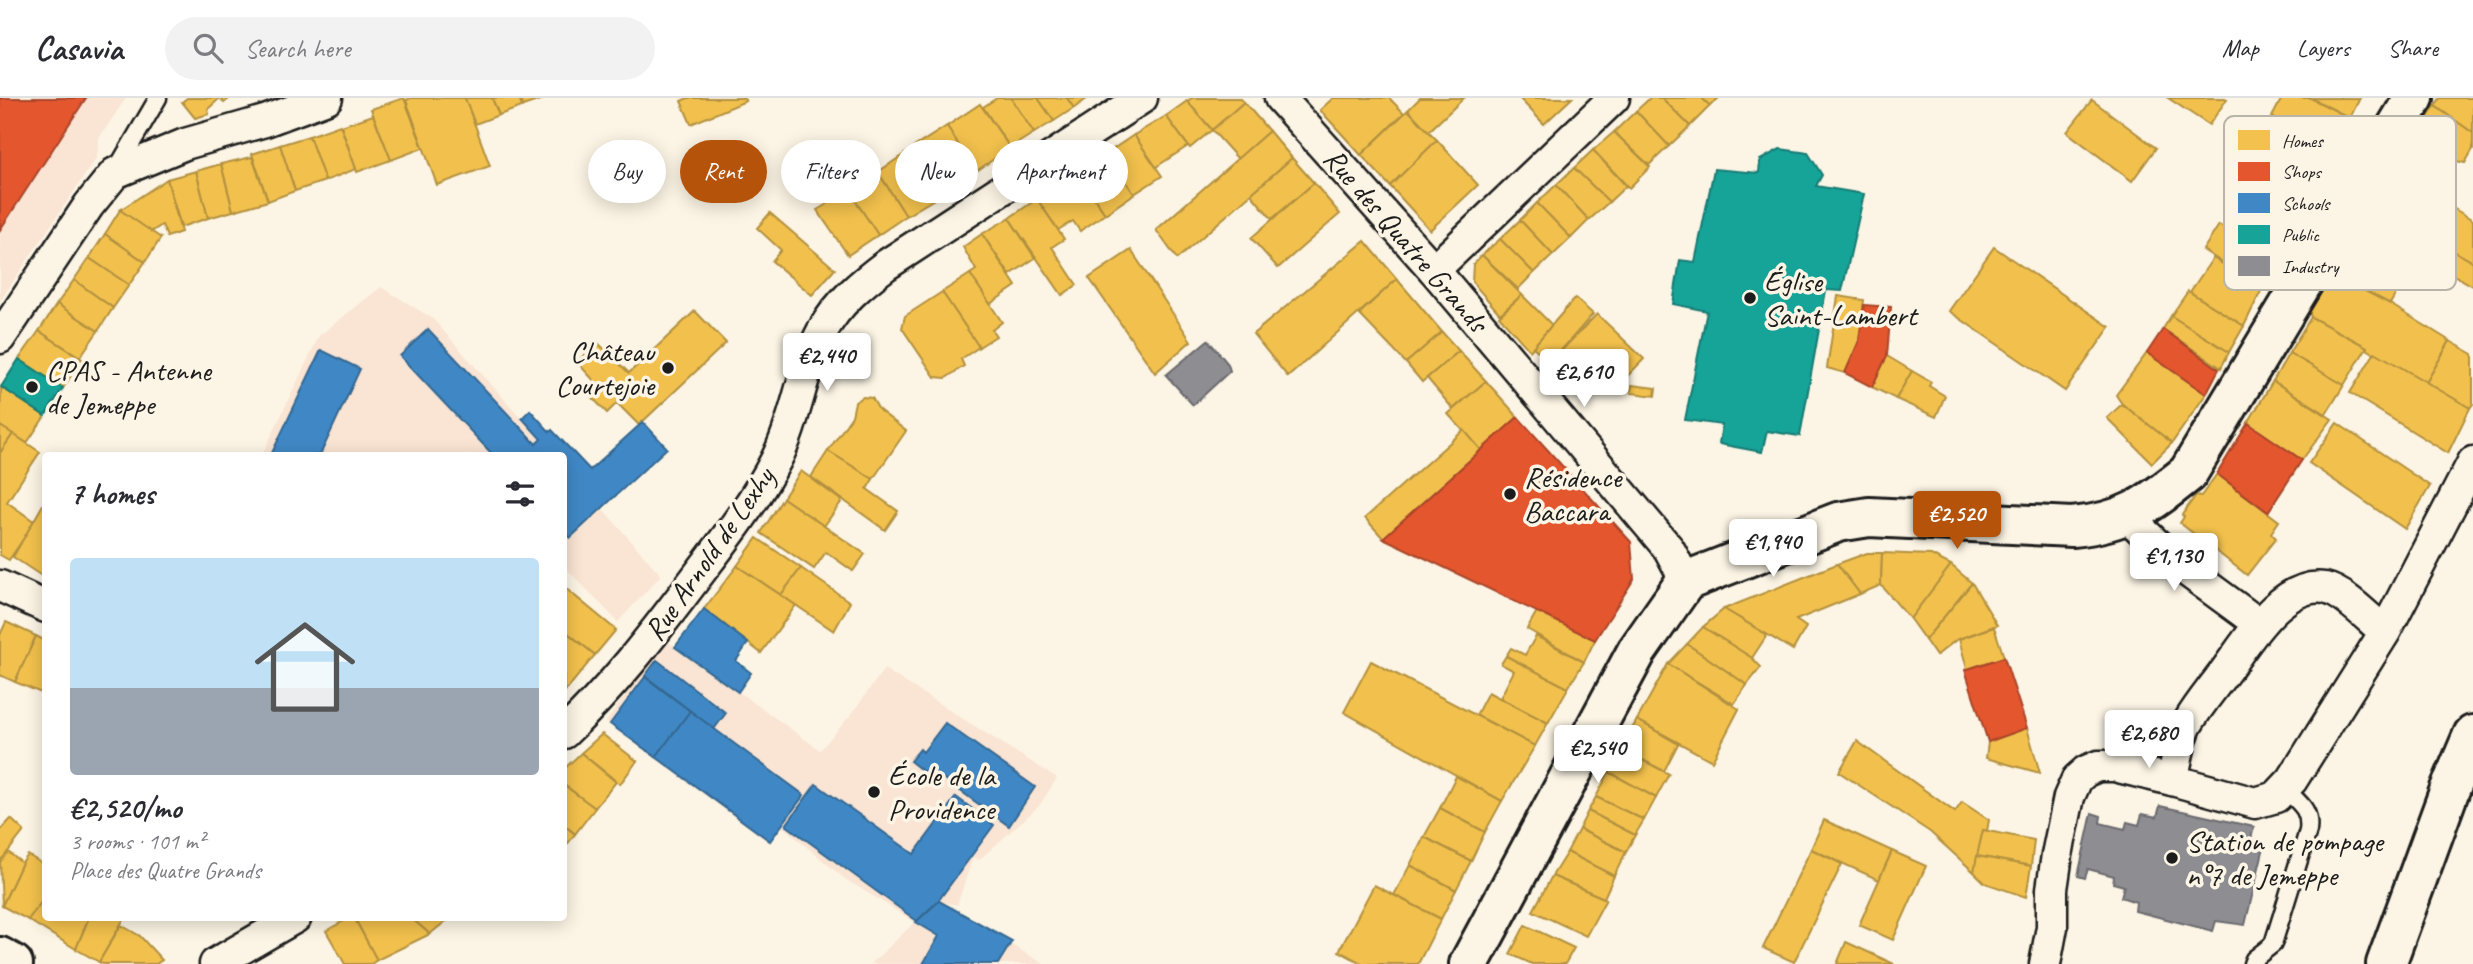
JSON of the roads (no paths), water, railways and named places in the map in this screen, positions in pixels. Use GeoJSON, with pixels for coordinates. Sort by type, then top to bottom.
{"type":"FeatureCollection","features":[{"type":"Feature","properties":{"kind":"street"},"geometry":{"type":"LineString","coordinates":[[0,338],[89,205],[115,173],[184,144],[265,121],[327,98]]}},
{"type":"Feature","properties":{"kind":"street","name":"Rue Arnold de Lexhy"},"geometry":{"type":"LineString","coordinates":[[567,730],[605,692],[647,641],[758,492],[777,458],[813,353],[824,329],[840,306],[860,285],[886,265],[1142,98]]}},
{"type":"Feature","properties":{"kind":"street","name":"Rue des Quatre Grands"},"geometry":{"type":"LineString","coordinates":[[1280,98],[1434,270],[1669,549],[1686,581]]}},
{"type":"Feature","properties":{"kind":"street"},"geometry":{"type":"LineString","coordinates":[[1434,270],[1614,98]]}},
{"type":"Feature","properties":{"kind":"street"},"geometry":{"type":"LineString","coordinates":[[2403,116],[2414,98]]}},
{"type":"Feature","properties":{"kind":"street"},"geometry":{"type":"LineString","coordinates":[[1469,964],[1637,651],[1686,581],[1838,522],[1870,517],[2072,527],[2100,524],[2127,516],[2188,473],[2298,290]]}},
{"type":"Feature","properties":{"kind":"street"},"geometry":{"type":"LineString","coordinates":[[2045,964],[2052,927],[2052,889],[2057,855],[2069,797],[2077,779],[2098,766],[2114,766],[2255,803],[2276,797],[2292,780],[2385,632],[2473,462]]}},
{"type":"Feature","properties":{"kind":"street"},"geometry":{"type":"LineString","coordinates":[[2127,516],[2176,563],[2259,624]]}},
{"type":"Feature","properties":{"kind":"street"},"geometry":{"type":"LineString","coordinates":[[0,586],[42,605]]}},
{"type":"Feature","properties":{"kind":"street"},"geometry":{"type":"LineString","coordinates":[[2172,780],[2186,725],[2259,624],[2284,600],[2316,587],[2328,589],[2339,594],[2385,632]]}},
{"type":"Feature","properties":{"kind":"street"},"geometry":{"type":"LineString","coordinates":[[2386,964],[2473,735]]}},
{"type":"Feature","properties":{"kind":"street"},"geometry":{"type":"LineString","coordinates":[[215,964],[289,921]]}},
{"type":"Feature","properties":{"kind":"street"},"geometry":{"type":"LineString","coordinates":[[0,957],[13,964]]}},
{"type":"Feature","properties":{"kind":"lane"},"geometry":{"type":"LineString","coordinates":[[115,173],[158,98]]}},
{"type":"Feature","properties":{"kind":"lane"},"geometry":{"type":"LineString","coordinates":[[2252,964],[2254,959],[2273,944],[2308,831],[2310,818],[2305,809],[2284,788]]}},
{"type":"Feature","properties":{"kind":"place","name":"Église Saint-Lambert"},"geometry":{"type":"Point","coordinates":[1750,298]}},
{"type":"Feature","properties":{"kind":"place","name":"Château Courtejoie"},"geometry":{"type":"Point","coordinates":[668,368]}},
{"type":"Feature","properties":{"kind":"place","name":"CPAS - Antenne de Jemeppe"},"geometry":{"type":"Point","coordinates":[32,387]}},
{"type":"Feature","properties":{"kind":"place","name":"Résidence Baccara"},"geometry":{"type":"Point","coordinates":[1510,494]}},
{"type":"Feature","properties":{"kind":"place","name":"École de la Providence"},"geometry":{"type":"Point","coordinates":[874,792]}},
{"type":"Feature","properties":{"kind":"place","name":"Station de pompage n°7 de Jemeppe"},"geometry":{"type":"Point","coordinates":[2172,858]}}]}
